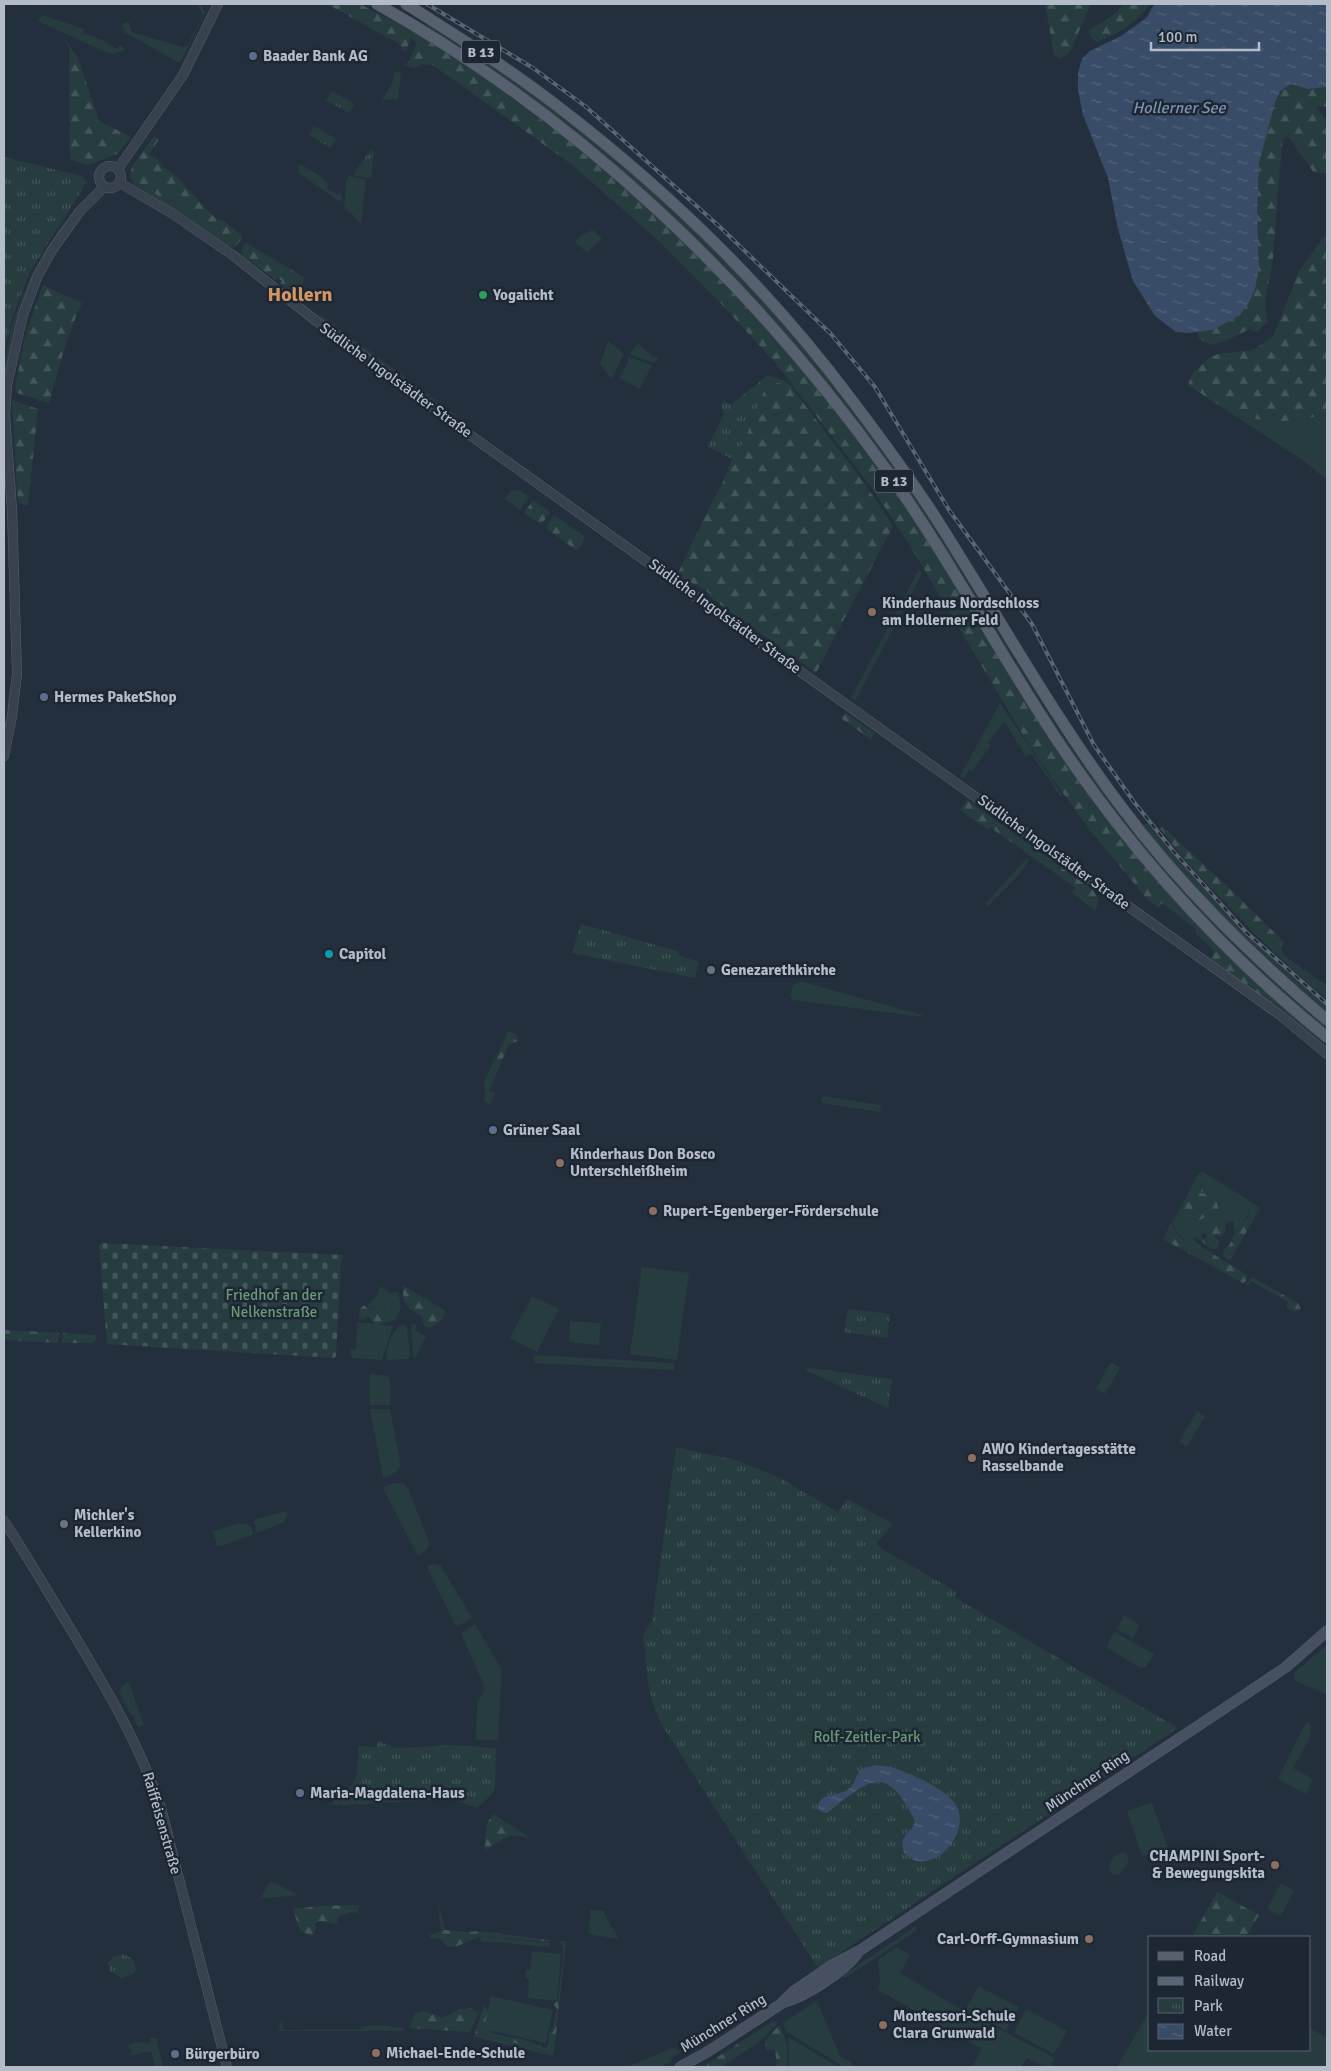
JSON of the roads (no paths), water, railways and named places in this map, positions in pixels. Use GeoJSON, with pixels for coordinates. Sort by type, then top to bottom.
{"type":"FeatureCollection","features":[{"type":"Feature","properties":{"kind":"main road","name":"B 13"},"geometry":{"type":"LineString","coordinates":[[377,4],[457,53],[573,137],[660,212],[752,304],[809,369],[888,473],[921,521],[1057,741],[1123,831],[1158,875],[1239,960],[1327,1037]]}},
{"type":"Feature","properties":{"kind":"main road","name":"B 13"},"geometry":{"type":"LineString","coordinates":[[406,4],[497,62],[597,137],[668,200],[761,292],[851,398],[930,510],[1067,729],[1136,826],[1168,865],[1247,949],[1327,1020]]}},
{"type":"Feature","properties":{"kind":"main road","name":"Münchner Ring"},"geometry":{"type":"LineString","coordinates":[[680,2067],[709,2051],[781,2004],[794,1990],[832,1964],[859,1951],[1273,1675],[1327,1631]]}},
{"type":"Feature","properties":{"kind":"street"},"geometry":{"type":"LineString","coordinates":[[118,169],[183,76],[218,4]]}},
{"type":"Feature","properties":{"kind":"street"},"geometry":{"type":"LineString","coordinates":[[111,166],[118,169],[121,174],[120,183],[111,188],[104,187],[100,181],[101,171],[111,166]]}},
{"type":"Feature","properties":{"kind":"street","name":"Südliche Ingolstädter Straße"},"geometry":{"type":"LineString","coordinates":[[120,183],[173,214],[234,256],[317,322],[461,428],[1280,1015],[1327,1054]]}},
{"type":"Feature","properties":{"kind":"street"},"geometry":{"type":"LineString","coordinates":[[4,756],[12,716],[17,674],[12,509],[5,415],[7,385],[23,315],[37,277],[52,250],[80,211],[104,187]]}},
{"type":"Feature","properties":{"kind":"street","name":"Raiffeisenstraße"},"geometry":{"type":"LineString","coordinates":[[4,1521],[103,1683],[147,1768],[163,1815],[227,2067]]}},
{"type":"Feature","properties":{"kind":"water","name":"Hollerner See"},"geometry":{"type":"Polygon","coordinates":[[[1155,4],[1327,4],[1327,87],[1308,89],[1291,84],[1280,91],[1259,163],[1257,215],[1259,267],[1255,289],[1240,315],[1213,330],[1188,333],[1176,332],[1155,316],[1133,281],[1118,229],[1108,178],[1083,115],[1078,90],[1078,73],[1082,59],[1090,51],[1121,36],[1145,19],[1155,4]]]}},
{"type":"Feature","properties":{"kind":"water"},"geometry":{"type":"Polygon","coordinates":[[[876,1765],[894,1768],[923,1780],[944,1792],[954,1802],[959,1811],[958,1832],[953,1842],[937,1857],[927,1861],[917,1861],[904,1853],[904,1838],[911,1830],[915,1821],[905,1802],[895,1790],[885,1783],[876,1782],[866,1785],[827,1813],[818,1809],[821,1799],[849,1789],[861,1769],[876,1765]]]}},
{"type":"Feature","properties":{"kind":"railway"},"geometry":{"type":"LineString","coordinates":[[427,4],[533,68],[585,106],[720,227],[831,334],[875,387],[949,510],[1032,624],[1094,745],[1134,802],[1174,852],[1246,932],[1327,1004]]}},
{"type":"Feature","properties":{"kind":"place","name":"Baader Bank AG"},"geometry":{"type":"Point","coordinates":[253,56]}},
{"type":"Feature","properties":{"kind":"place","name":"Yogalicht"},"geometry":{"type":"Point","coordinates":[483,295]}},
{"type":"Feature","properties":{"kind":"place","name":"Kinderhaus Nordschloss am Hollerner Feld"},"geometry":{"type":"Point","coordinates":[872,612]}},
{"type":"Feature","properties":{"kind":"place","name":"Hermes PaketShop"},"geometry":{"type":"Point","coordinates":[44,697]}},
{"type":"Feature","properties":{"kind":"place","name":"Capitol"},"geometry":{"type":"Point","coordinates":[329,954]}},
{"type":"Feature","properties":{"kind":"place","name":"Genezarethkirche"},"geometry":{"type":"Point","coordinates":[711,970]}},
{"type":"Feature","properties":{"kind":"place","name":"Grüner Saal"},"geometry":{"type":"Point","coordinates":[493,1130]}},
{"type":"Feature","properties":{"kind":"place","name":"Kinderhaus Don Bosco Unterschleißheim"},"geometry":{"type":"Point","coordinates":[560,1163]}},
{"type":"Feature","properties":{"kind":"place","name":"Rupert-Egenberger-Förderschule"},"geometry":{"type":"Point","coordinates":[653,1211]}},
{"type":"Feature","properties":{"kind":"place","name":"AWO Kindertagesstätte Rasselbande"},"geometry":{"type":"Point","coordinates":[972,1458]}},
{"type":"Feature","properties":{"kind":"place","name":"Michler's Kellerkino"},"geometry":{"type":"Point","coordinates":[64,1524]}},
{"type":"Feature","properties":{"kind":"place","name":"Maria-Magdalena-Haus"},"geometry":{"type":"Point","coordinates":[300,1793]}},
{"type":"Feature","properties":{"kind":"place","name":"CHAMPINI Sport- & Bewegungskita"},"geometry":{"type":"Point","coordinates":[1275,1865]}},
{"type":"Feature","properties":{"kind":"place","name":"Carl-Orff-Gymnasium"},"geometry":{"type":"Point","coordinates":[1089,1939]}},
{"type":"Feature","properties":{"kind":"place","name":"Montessori-Schule Clara Grunwald"},"geometry":{"type":"Point","coordinates":[883,2025]}},
{"type":"Feature","properties":{"kind":"place","name":"Michael-Ende-Schule"},"geometry":{"type":"Point","coordinates":[376,2053]}},
{"type":"Feature","properties":{"kind":"place","name":"Bürgerbüro"},"geometry":{"type":"Point","coordinates":[175,2054]}},
{"type":"Feature","properties":{"kind":"district","name":"Hollern"},"geometry":{"type":"Point","coordinates":[300,294]}},
{"type":"Feature","properties":{"kind":"park label","name":"Friedhof an der Nelkenstraße"},"geometry":{"type":"Point","coordinates":[274,1304]}},
{"type":"Feature","properties":{"kind":"park label","name":"Rolf-Zeitler-Park"},"geometry":{"type":"Point","coordinates":[867,1737]}}]}
